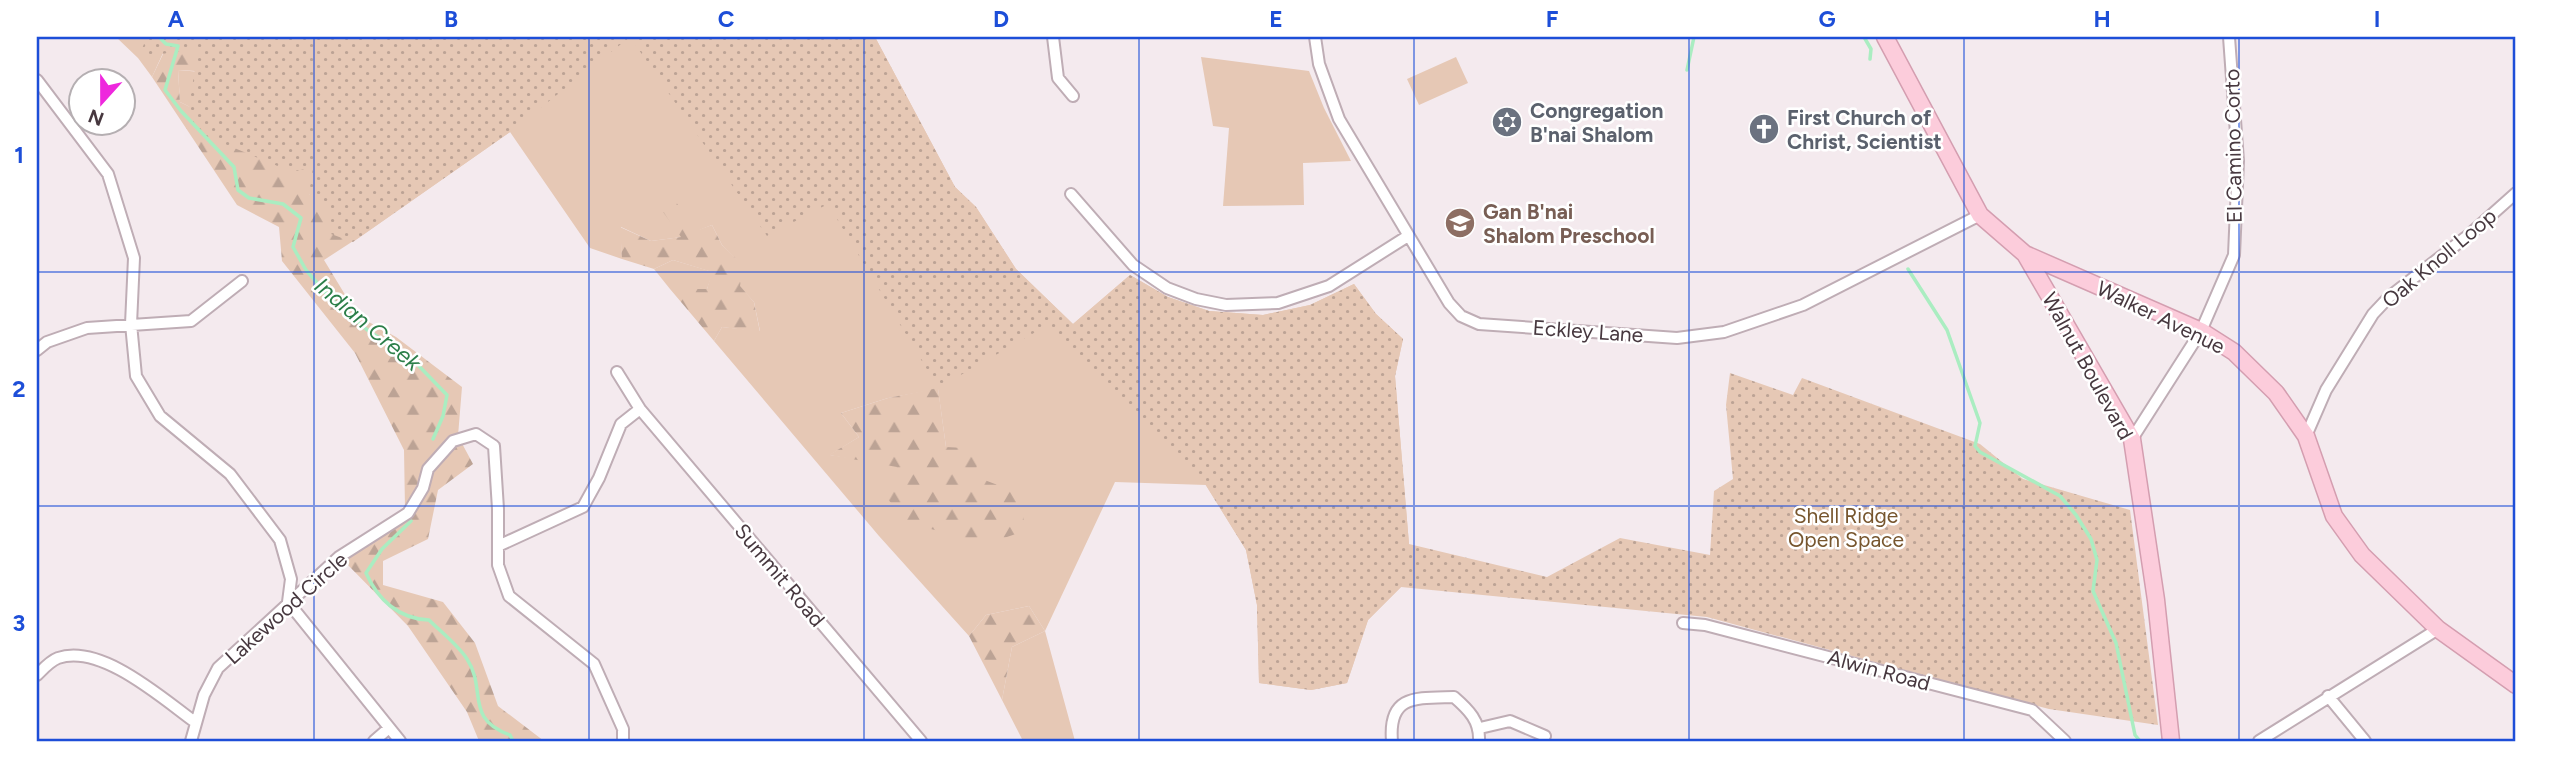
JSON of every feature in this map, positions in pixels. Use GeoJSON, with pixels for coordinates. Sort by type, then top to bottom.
{"type":"FeatureCollection","features":[{"type":"Feature","properties":{"kind":"street"},"geometry":{"type":"LineString","coordinates":[[1053,37],[1058,78],[1073,96]]}},
{"type":"Feature","properties":{"kind":"street","name":"Eckley Lane"},"geometry":{"type":"LineString","coordinates":[[1315,37],[1319,64],[1339,119],[1449,303],[1461,316],[1479,324],[1677,338],[1724,332],[1803,305],[1980,215]]}},
{"type":"Feature","properties":{"kind":"street","name":"Walnut Boulevard"},"geometry":{"type":"LineString","coordinates":[[1885,37],[1980,215],[2025,254],[2132,439],[2156,600],[2171,741]]}},
{"type":"Feature","properties":{"kind":"street","name":"El Camino Corto"},"geometry":{"type":"LineString","coordinates":[[2132,439],[2200,331],[2234,255],[2238,161],[2229,37]]}},
{"type":"Feature","properties":{"kind":"street"},"geometry":{"type":"LineString","coordinates":[[37,80],[108,174],[134,258],[131,324],[136,376],[160,416],[230,474],[280,540],[291,579],[289,602],[400,741]]}},
{"type":"Feature","properties":{"kind":"street","name":"Oak Knoll Loop"},"geometry":{"type":"LineString","coordinates":[[2306,436],[2326,390],[2373,314],[2389,297],[2470,234],[2516,193]]}},
{"type":"Feature","properties":{"kind":"street"},"geometry":{"type":"LineString","coordinates":[[1072,194],[1133,265],[1167,288],[1196,299],[1226,305],[1278,303],[1329,286],[1408,236]]}},
{"type":"Feature","properties":{"kind":"street","name":"Walker Avenue"},"geometry":{"type":"LineString","coordinates":[[2025,254],[2200,331],[2234,352],[2276,393],[2306,436],[2334,516],[2362,555],[2438,629],[2516,685]]}},
{"type":"Feature","properties":{"kind":"street"},"geometry":{"type":"LineString","coordinates":[[37,350],[47,342],[87,328],[191,321],[242,281]]}},
{"type":"Feature","properties":{"kind":"street","name":"Summit Road"},"geometry":{"type":"LineString","coordinates":[[617,372],[640,410],[921,741]]}},
{"type":"Feature","properties":{"kind":"street"},"geometry":{"type":"LineString","coordinates":[[498,546],[583,507],[599,478],[621,424],[640,410]]}},
{"type":"Feature","properties":{"kind":"street","name":"Lakewood Circle"},"geometry":{"type":"LineString","coordinates":[[191,741],[204,695],[218,668],[339,557],[408,513],[423,488],[428,469],[453,441],[476,435],[494,446],[498,565],[509,596],[594,664],[623,729],[623,741]]}},
{"type":"Feature","properties":{"kind":"street","name":"Alwin Road"},"geometry":{"type":"LineString","coordinates":[[1683,623],[1705,625],[2032,710],[2064,741]]}},
{"type":"Feature","properties":{"kind":"street"},"geometry":{"type":"LineString","coordinates":[[2259,741],[2438,629]]}},
{"type":"Feature","properties":{"kind":"street"},"geometry":{"type":"LineString","coordinates":[[37,675],[58,658],[89,658],[128,674],[195,722]]}},
{"type":"Feature","properties":{"kind":"street"},"geometry":{"type":"LineString","coordinates":[[2328,696],[2365,741]]}},
{"type":"Feature","properties":{"kind":"street"},"geometry":{"type":"LineString","coordinates":[[1392,741],[1394,713],[1405,701],[1454,697],[1470,712],[1479,729],[1479,741]]}},
{"type":"Feature","properties":{"kind":"street"},"geometry":{"type":"LineString","coordinates":[[1479,729],[1510,721],[1545,736]]}},
{"type":"Feature","properties":{"kind":"street"},"geometry":{"type":"LineString","coordinates":[[374,741],[389,728]]}},
{"type":"Feature","properties":{"kind":"green space"},"geometry":{"type":"Polygon","coordinates":[[[116,37],[152,37],[163,53],[152,77],[138,58],[116,37]]]}},
{"type":"Feature","properties":{"kind":"green space"},"geometry":{"type":"Polygon","coordinates":[[[147,37],[630,37],[510,132],[353,242],[331,234],[329,204],[309,194],[313,167],[292,172],[186,128],[198,48],[138,58],[147,37]]]}},
{"type":"Feature","properties":{"kind":"green space"},"geometry":{"type":"Polygon","coordinates":[[[152,37],[223,37],[195,71],[178,70],[180,102],[313,167],[309,194],[354,217],[364,234],[324,260],[358,316],[396,337],[462,387],[458,436],[473,464],[438,490],[428,539],[383,561],[383,585],[443,602],[475,643],[498,706],[544,741],[479,741],[467,712],[408,626],[342,559],[405,509],[404,450],[355,353],[282,261],[279,227],[237,205],[152,77],[163,54],[152,37]]]}},
{"type":"Feature","properties":{"kind":"green space","name":"Shell Ridge Open Space"},"geometry":{"type":"Polygon","coordinates":[[[342,37],[875,37],[955,187],[976,207],[1016,269],[1073,324],[1130,275],[1168,297],[1209,311],[1263,315],[1310,305],[1354,284],[1376,314],[1403,339],[1395,376],[1409,544],[1401,587],[1368,620],[1347,683],[1311,690],[1259,683],[1257,605],[1246,550],[1206,485],[1115,482],[1045,631],[1029,606],[986,615],[969,636],[879,536],[714,341],[722,327],[760,331],[754,302],[739,286],[742,265],[722,245],[712,225],[682,237],[651,241],[621,227],[622,259],[590,248],[510,132],[364,234],[309,194],[292,172],[204,114],[180,102],[178,70],[225,74],[342,37]],[[938,389],[888,398],[841,413],[859,437],[830,455],[974,476],[946,447],[938,389]]]}},
{"type":"Feature","properties":{"kind":"green space","name":"Shell Ridge Open Space"},"geometry":{"type":"Polygon","coordinates":[[[630,37],[875,37],[955,187],[976,207],[1016,269],[1073,324],[1130,275],[1168,297],[1209,311],[1263,315],[1310,305],[1354,284],[1376,314],[1403,339],[1395,376],[1409,544],[1547,577],[1620,538],[1710,555],[1714,491],[1733,479],[1726,405],[1730,373],[1793,395],[1802,378],[1980,444],[2023,479],[2130,510],[2158,725],[2049,709],[1707,617],[1401,587],[1368,620],[1347,683],[1311,690],[1259,683],[1257,605],[1246,550],[1205,484],[1048,325],[938,388],[828,204],[767,236],[630,37]]]}},
{"type":"Feature","properties":{"kind":"green space"},"geometry":{"type":"Polygon","coordinates":[[[1201,57],[1309,71],[1351,161],[1303,163],[1304,205],[1223,206],[1229,128],[1213,126],[1201,57]]]}},
{"type":"Feature","properties":{"kind":"green space"},"geometry":{"type":"Polygon","coordinates":[[[1456,57],[1468,83],[1419,105],[1407,79],[1456,57]]]}},
{"type":"Feature","properties":{"kind":"green space"},"geometry":{"type":"Polygon","coordinates":[[[675,201],[698,230],[712,225],[722,245],[743,265],[740,286],[754,302],[760,332],[722,327],[714,341],[670,289],[707,289],[712,272],[673,260],[654,269],[622,259],[620,227],[651,241],[681,237],[663,212],[675,201]]]}},
{"type":"Feature","properties":{"kind":"green space"},"geometry":{"type":"Polygon","coordinates":[[[673,260],[713,272],[707,289],[670,289],[654,269],[673,260]]]}},
{"type":"Feature","properties":{"kind":"green space"},"geometry":{"type":"Polygon","coordinates":[[[938,388],[946,447],[982,449],[974,476],[1021,494],[1025,531],[986,544],[909,523],[884,495],[897,467],[829,455],[859,437],[841,413],[888,398],[938,388]]]}},
{"type":"Feature","properties":{"kind":"green space"},"geometry":{"type":"Polygon","coordinates":[[[1029,606],[1045,631],[1012,647],[1002,700],[969,636],[986,615],[1029,606]]]}},
{"type":"Feature","properties":{"kind":"green space"},"geometry":{"type":"Polygon","coordinates":[[[1045,631],[1075,741],[1023,741],[1002,700],[1012,647],[1045,631]]]}},
{"type":"Feature","properties":{"kind":"waterway","name":"Indian Creek"},"geometry":{"type":"LineString","coordinates":[[159,37],[166,44],[178,46],[165,90],[234,167],[238,190],[249,198],[283,204],[301,218],[293,247],[306,270],[330,298],[366,329],[415,362],[447,395],[443,416],[433,439]]}},
{"type":"Feature","properties":{"kind":"waterway"},"geometry":{"type":"LineString","coordinates":[[1687,70],[1694,37]]}},
{"type":"Feature","properties":{"kind":"waterway"},"geometry":{"type":"LineString","coordinates":[[1864,37],[1871,49],[1870,59]]}},
{"type":"Feature","properties":{"kind":"waterway"},"geometry":{"type":"LineString","coordinates":[[1908,269],[1947,330],[1980,423],[1975,446],[1980,452],[2060,496],[2091,539],[2097,560],[2093,591],[2116,643],[2135,735],[2140,741]]}},
{"type":"Feature","properties":{"kind":"waterway","name":"Indian Creek"},"geometry":{"type":"LineString","coordinates":[[411,521],[382,549],[366,573],[377,592],[391,606],[408,616],[429,620],[459,649],[473,670],[481,712],[487,721],[510,735],[513,741]]}},
{"type":"Feature","properties":{"kind":"place","name":"Congregation B'nai Shalom"},"geometry":{"type":"Point","coordinates":[1507,122]}},
{"type":"Feature","properties":{"kind":"place","name":"First Church of Christ, Scientist"},"geometry":{"type":"Point","coordinates":[1764,129]}},
{"type":"Feature","properties":{"kind":"place","name":"Gan B'nai Shalom Preschool"},"geometry":{"type":"Point","coordinates":[1460,223]}}]}
